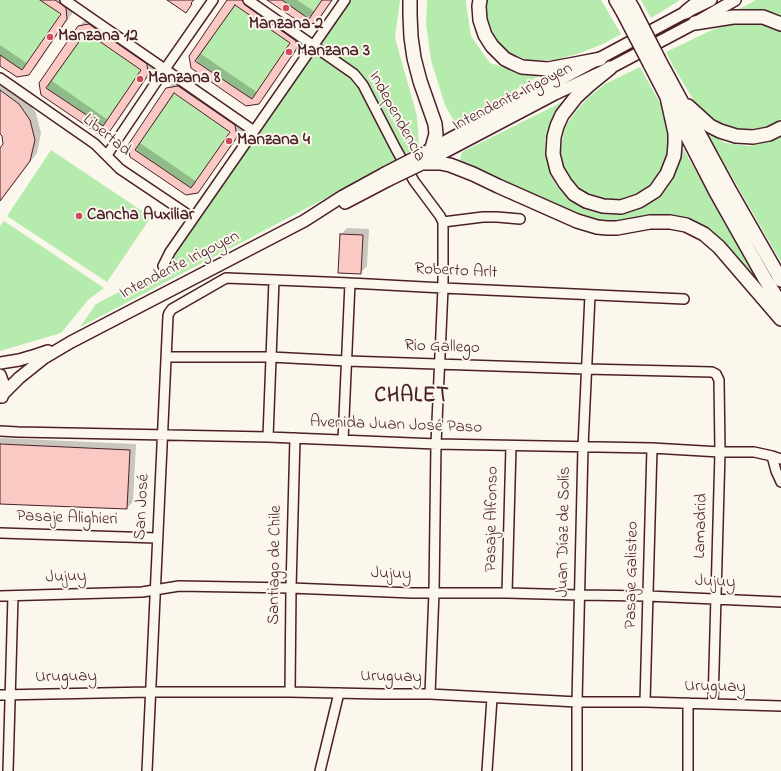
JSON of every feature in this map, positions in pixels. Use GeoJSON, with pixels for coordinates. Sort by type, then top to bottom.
{"type":"FeatureCollection","features":[{"type":"Feature","properties":{"kind":"highway"},"geometry":{"type":"LineString","coordinates":[[410,0],[411,37],[414,58],[420,81],[435,124],[436,134],[432,148]]}},
{"type":"Feature","properties":{"kind":"highway"},"geometry":{"type":"LineString","coordinates":[[480,0],[480,20],[485,35],[492,46],[505,59],[513,63],[522,67],[548,69],[600,59]]}},
{"type":"Feature","properties":{"kind":"highway"},"geometry":{"type":"LineString","coordinates":[[616,0],[628,7],[655,62],[680,99],[781,280]]}},
{"type":"Feature","properties":{"kind":"highway"},"geometry":{"type":"LineString","coordinates":[[686,12],[701,0]]}},
{"type":"Feature","properties":{"kind":"highway"},"geometry":{"type":"LineString","coordinates":[[695,23],[733,17],[763,17],[781,24]]}},
{"type":"Feature","properties":{"kind":"highway"},"geometry":{"type":"LineString","coordinates":[[610,68],[589,85],[562,115],[554,137],[553,154],[557,170],[574,194],[586,201],[603,206],[621,207],[639,202],[655,190],[667,174],[674,156],[675,132],[655,62]]}},
{"type":"Feature","properties":{"kind":"highway"},"geometry":{"type":"LineString","coordinates":[[666,97],[716,192],[765,280],[781,304]]}},
{"type":"Feature","properties":{"kind":"highway"},"geometry":{"type":"LineString","coordinates":[[680,99],[710,126],[736,136],[753,137],[769,134],[781,128]]}},
{"type":"Feature","properties":{"kind":"highway"},"geometry":{"type":"LineString","coordinates":[[420,161],[450,165],[577,221],[597,227],[617,228],[650,222],[670,222],[686,225],[704,234],[719,247],[781,318]]}},
{"type":"Feature","properties":{"kind":"main road","name":"Intendente Irigoyen"},"geometry":{"type":"LineString","coordinates":[[420,161],[432,148],[488,119],[544,87],[711,0]]}},
{"type":"Feature","properties":{"kind":"main road","name":"Intendente Irigoyen"},"geometry":{"type":"LineString","coordinates":[[2,397],[19,378],[44,358],[71,342],[304,221],[343,196],[420,161],[610,68],[735,0]]}},
{"type":"Feature","properties":{"kind":"main road","name":"Intendente Irigoyen"},"geometry":{"type":"LineString","coordinates":[[0,363],[36,355],[71,342]]}},
{"type":"Feature","properties":{"kind":"main road"},"geometry":{"type":"LineString","coordinates":[[0,375],[3,383],[2,397]]}},
{"type":"Feature","properties":{"kind":"street"},"geometry":{"type":"LineString","coordinates":[[65,0],[254,130]]}},
{"type":"Feature","properties":{"kind":"street"},"geometry":{"type":"LineString","coordinates":[[107,155],[213,0]]}},
{"type":"Feature","properties":{"kind":"street","name":"Independencia"},"geometry":{"type":"LineString","coordinates":[[248,0],[354,74],[363,85],[414,181],[443,222]]}},
{"type":"Feature","properties":{"kind":"street"},"geometry":{"type":"LineString","coordinates":[[163,266],[170,252],[193,218],[344,0]]}},
{"type":"Feature","properties":{"kind":"street","name":"Libertad"},"geometry":{"type":"LineString","coordinates":[[0,78],[95,144],[120,169],[193,218]]}},
{"type":"Feature","properties":{"kind":"street"},"geometry":{"type":"LineString","coordinates":[[430,694],[443,222],[483,217],[520,219]]}},
{"type":"Feature","properties":{"kind":"street","name":"Roberto Arlt"},"geometry":{"type":"LineString","coordinates":[[226,278],[684,299]]}},
{"type":"Feature","properties":{"kind":"street","name":"San José"},"geometry":{"type":"LineString","coordinates":[[146,771],[168,316],[172,309],[226,278]]}},
{"type":"Feature","properties":{"kind":"street"},"geometry":{"type":"LineString","coordinates":[[268,437],[274,280]]}},
{"type":"Feature","properties":{"kind":"street"},"geometry":{"type":"LineString","coordinates":[[343,440],[350,283]]}},
{"type":"Feature","properties":{"kind":"street","name":"Juan Díaz de Solís"},"geometry":{"type":"LineString","coordinates":[[577,771],[577,702],[583,447],[590,294]]}},
{"type":"Feature","properties":{"kind":"street","name":"Rio Gallego"},"geometry":{"type":"LineString","coordinates":[[167,357],[271,357],[347,361],[712,372],[716,374]]}},
{"type":"Feature","properties":{"kind":"street","name":"Lamadrid"},"geometry":{"type":"LineString","coordinates":[[713,704],[720,452],[719,380],[716,374]]}},
{"type":"Feature","properties":{"kind":"street","name":"Avenida Juan José Paso"},"geometry":{"type":"LineString","coordinates":[[0,426],[4,431],[268,437],[436,444],[652,448],[720,452],[754,452],[777,458]]}},
{"type":"Feature","properties":{"kind":"street","name":"Santiago de Chile"},"geometry":{"type":"LineString","coordinates":[[290,692],[295,438]]}},
{"type":"Feature","properties":{"kind":"street","name":"Pasaje Alfonso"},"geometry":{"type":"LineString","coordinates":[[508,593],[511,446]]}},
{"type":"Feature","properties":{"kind":"street","name":"Pasaje Galisteo"},"geometry":{"type":"LineString","coordinates":[[645,702],[652,448]]}},
{"type":"Feature","properties":{"kind":"street"},"geometry":{"type":"LineString","coordinates":[[777,458],[776,471],[781,482]]}},
{"type":"Feature","properties":{"kind":"street","name":"Pasaje Alighieri"},"geometry":{"type":"LineString","coordinates":[[0,533],[157,538]]}},
{"type":"Feature","properties":{"kind":"street","name":"Jujuy"},"geometry":{"type":"LineString","coordinates":[[0,596],[142,592],[179,586],[648,596],[781,602]]}},
{"type":"Feature","properties":{"kind":"street"},"geometry":{"type":"LineString","coordinates":[[8,771],[5,695],[13,596]]}},
{"type":"Feature","properties":{"kind":"street","name":"Uruguay"},"geometry":{"type":"LineString","coordinates":[[5,695],[150,692],[290,692],[430,694],[577,702],[645,702],[781,706]]}},
{"type":"Feature","properties":{"kind":"street"},"geometry":{"type":"LineString","coordinates":[[320,771],[339,693]]}},
{"type":"Feature","properties":{"kind":"street"},"geometry":{"type":"LineString","coordinates":[[487,771],[492,698]]}},
{"type":"Feature","properties":{"kind":"street"},"geometry":{"type":"LineString","coordinates":[[688,703],[688,771]]}},
{"type":"Feature","properties":{"kind":"green space"},"geometry":{"type":"Polygon","coordinates":[[[0,0],[40,0],[59,13],[59,17],[23,68],[20,69],[0,55],[0,0]]]}},
{"type":"Feature","properties":{"kind":"green space"},"geometry":{"type":"Polygon","coordinates":[[[282,0],[322,0],[311,16],[307,17],[282,0]]]}},
{"type":"Feature","properties":{"kind":"green space"},"geometry":{"type":"Polygon","coordinates":[[[350,0],[400,0],[395,38],[417,116],[419,145],[393,163],[80,327],[96,304],[166,267],[191,231],[185,231],[236,163],[238,163],[249,147],[247,145],[283,97],[350,0]]]}},
{"type":"Feature","properties":{"kind":"green space"},"geometry":{"type":"Polygon","coordinates":[[[427,0],[466,0],[471,36],[490,63],[518,72],[542,74],[473,115],[455,123],[445,105],[431,60],[426,24],[427,0]]]}},
{"type":"Feature","properties":{"kind":"green space"},"geometry":{"type":"Polygon","coordinates":[[[487,0],[601,0],[621,34],[603,44],[577,54],[554,60],[528,60],[506,52],[494,35],[486,13],[487,0]]]}},
{"type":"Feature","properties":{"kind":"green space"},"geometry":{"type":"Polygon","coordinates":[[[641,0],[680,0],[651,18],[641,0]]]}},
{"type":"Feature","properties":{"kind":"green space"},"geometry":{"type":"Polygon","coordinates":[[[756,0],[781,0],[781,17],[762,12],[732,13],[756,0]]]}},
{"type":"Feature","properties":{"kind":"green space"},"geometry":{"type":"Polygon","coordinates":[[[233,6],[236,6],[288,41],[289,45],[253,97],[250,98],[198,62],[197,58],[233,6]]]}},
{"type":"Feature","properties":{"kind":"green space"},"geometry":{"type":"Polygon","coordinates":[[[739,21],[762,22],[781,30],[781,119],[771,126],[744,132],[718,125],[696,104],[666,52],[712,30],[739,21]]]}},
{"type":"Feature","properties":{"kind":"green space"},"geometry":{"type":"Polygon","coordinates":[[[87,33],[139,69],[140,73],[104,124],[100,125],[48,89],[48,85],[84,34],[87,33]]]}},
{"type":"Feature","properties":{"kind":"green space"},"geometry":{"type":"Polygon","coordinates":[[[640,67],[660,103],[668,122],[669,146],[665,163],[652,185],[631,199],[610,201],[589,198],[574,186],[564,170],[560,157],[564,128],[589,97],[605,84],[640,67]]]}},
{"type":"Feature","properties":{"kind":"green space"},"geometry":{"type":"Polygon","coordinates":[[[173,95],[176,95],[228,130],[228,134],[193,186],[189,187],[137,151],[137,147],[173,95]]]}},
{"type":"Feature","properties":{"kind":"green space"},"geometry":{"type":"Polygon","coordinates":[[[570,98],[552,122],[545,140],[548,166],[557,187],[573,202],[593,212],[619,212],[641,207],[661,194],[674,176],[681,157],[681,145],[763,289],[694,222],[674,216],[610,222],[589,220],[467,167],[460,160],[462,152],[570,98]]]}},
{"type":"Feature","properties":{"kind":"green space"},"geometry":{"type":"Polygon","coordinates":[[[704,128],[725,143],[749,146],[774,140],[781,136],[781,262],[704,128]]]}},
{"type":"Feature","properties":{"kind":"green space","name":"Cancha Auxiliar"},"geometry":{"type":"Polygon","coordinates":[[[51,150],[151,217],[107,282],[7,216],[51,150]]]}},
{"type":"Feature","properties":{"kind":"green space"},"geometry":{"type":"Polygon","coordinates":[[[4,221],[104,288],[89,299],[61,333],[0,351],[0,226],[4,221]]]}},
{"type":"Feature","properties":{"kind":"building","name":"Manzana 12"},"geometry":{"type":"Polygon","coordinates":[[[40,0],[55,0],[61,4],[66,8],[67,19],[29,75],[17,77],[0,66],[0,55],[22,70],[61,14],[40,0]]]}},
{"type":"Feature","properties":{"kind":"building"},"geometry":{"type":"Polygon","coordinates":[[[167,0],[194,0],[186,13],[167,0]]]}},
{"type":"Feature","properties":{"kind":"building","name":"Manzana 3"},"geometry":{"type":"Polygon","coordinates":[[[227,0],[242,0],[245,5],[296,41],[297,48],[259,104],[246,106],[191,68],[189,56],[227,0]],[[235,5],[195,61],[252,99],[290,43],[235,5]]]}},
{"type":"Feature","properties":{"kind":"building","name":"Manzana 2"},"geometry":{"type":"Polygon","coordinates":[[[267,0],[282,0],[309,19],[322,0],[332,0],[316,23],[304,25],[267,0]]]}},
{"type":"Feature","properties":{"kind":"building","name":"Manzana 8"},"geometry":{"type":"Polygon","coordinates":[[[89,24],[147,64],[148,75],[110,131],[97,133],[41,95],[39,83],[78,26],[89,24]],[[86,32],[46,88],[103,126],[141,70],[86,32]]]}},
{"type":"Feature","properties":{"kind":"building","name":"Manzana 4"},"geometry":{"type":"Polygon","coordinates":[[[178,86],[235,125],[237,137],[198,193],[186,195],[130,157],[128,145],[166,88],[178,86]],[[174,93],[135,150],[191,188],[230,132],[174,93]]]}},
{"type":"Feature","properties":{"kind":"building"},"geometry":{"type":"Polygon","coordinates":[[[0,90],[19,104],[30,120],[35,140],[30,161],[0,201],[0,148],[3,144],[2,136],[0,134],[0,90]]]}},
{"type":"Feature","properties":{"kind":"building"},"geometry":{"type":"Polygon","coordinates":[[[340,234],[363,235],[361,274],[338,273],[340,234]]]}},
{"type":"Feature","properties":{"kind":"building"},"geometry":{"type":"Polygon","coordinates":[[[0,444],[130,450],[127,509],[0,504],[0,444]]]}},
{"type":"Feature","properties":{"kind":"place","name":"Manzana 2"},"geometry":{"type":"Point","coordinates":[286,8]}},
{"type":"Feature","properties":{"kind":"place","name":"Manzana 12"},"geometry":{"type":"Point","coordinates":[50,37]}},
{"type":"Feature","properties":{"kind":"place","name":"Manzana 3"},"geometry":{"type":"Point","coordinates":[289,52]}},
{"type":"Feature","properties":{"kind":"place","name":"Manzana 8"},"geometry":{"type":"Point","coordinates":[140,79]}},
{"type":"Feature","properties":{"kind":"place","name":"Manzana 4"},"geometry":{"type":"Point","coordinates":[229,141]}},
{"type":"Feature","properties":{"kind":"place","name":"Cancha Auxiliar"},"geometry":{"type":"Point","coordinates":[79,216]}},
{"type":"Feature","properties":{"kind":"district","name":"CHALET"},"geometry":{"type":"Point","coordinates":[412,398]}}]}
